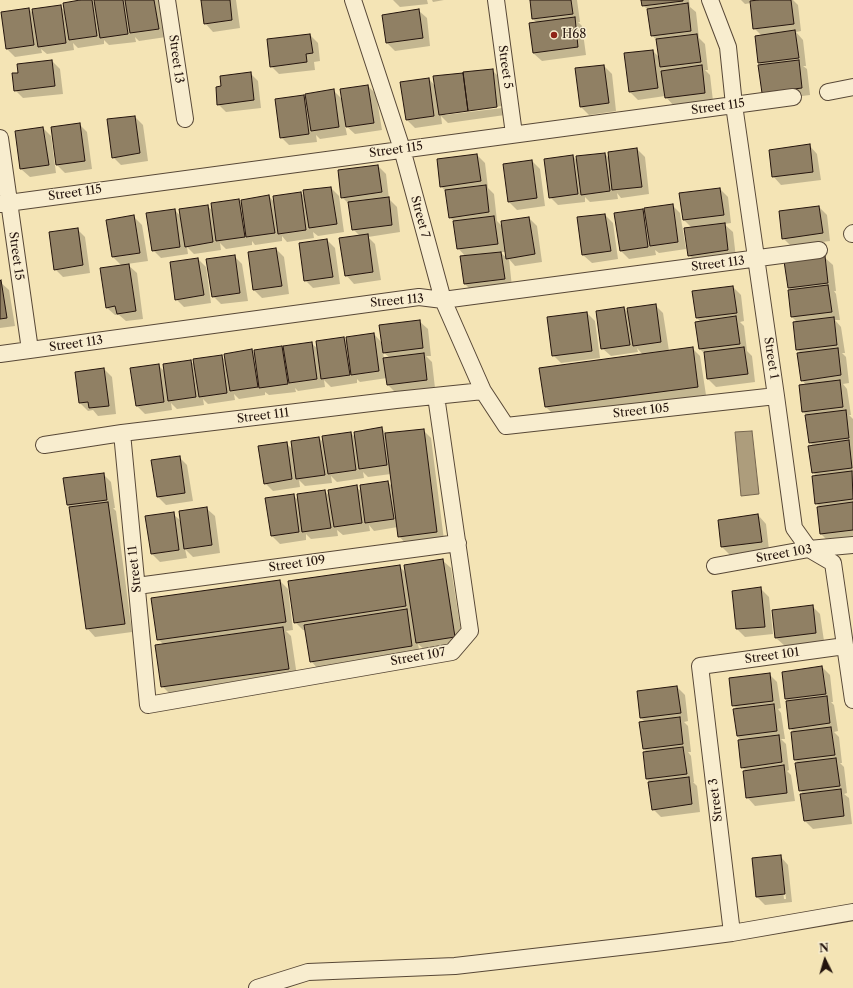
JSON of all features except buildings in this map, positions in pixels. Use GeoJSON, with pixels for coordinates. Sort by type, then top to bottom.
{"type":"FeatureCollection","features":[{"type":"Feature","properties":{"kind":"street","name":"Street 13"},"geometry":{"type":"LineString","coordinates":[[167,0],[185,118]]}},
{"type":"Feature","properties":{"kind":"street","name":"Street 7"},"geometry":{"type":"LineString","coordinates":[[352,0],[402,149],[442,300],[483,392],[506,426]]}},
{"type":"Feature","properties":{"kind":"street","name":"Street 5"},"geometry":{"type":"LineString","coordinates":[[496,0],[514,134]]}},
{"type":"Feature","properties":{"kind":"street","name":"Street 1"},"geometry":{"type":"LineString","coordinates":[[710,0],[728,47],[734,105],[794,528],[809,549],[833,563],[853,700]]}},
{"type":"Feature","properties":{"kind":"street"},"geometry":{"type":"LineString","coordinates":[[828,92],[853,87]]}},
{"type":"Feature","properties":{"kind":"street","name":"Street 115"},"geometry":{"type":"LineString","coordinates":[[4,203],[793,97]]}},
{"type":"Feature","properties":{"kind":"street","name":"Street 15"},"geometry":{"type":"LineString","coordinates":[[0,138],[4,203],[30,350]]}},
{"type":"Feature","properties":{"kind":"street","name":"Street 113"},"geometry":{"type":"LineString","coordinates":[[0,354],[419,297],[442,300],[818,250]]}},
{"type":"Feature","properties":{"kind":"street","name":"Street 111"},"geometry":{"type":"LineString","coordinates":[[44,445],[122,433],[436,396],[483,392]]}},
{"type":"Feature","properties":{"kind":"street","name":"Street 107"},"geometry":{"type":"LineString","coordinates":[[148,705],[452,652],[470,631],[436,396]]}},
{"type":"Feature","properties":{"kind":"street","name":"Street 105"},"geometry":{"type":"LineString","coordinates":[[506,426],[776,396]]}},
{"type":"Feature","properties":{"kind":"street","name":"Street 11"},"geometry":{"type":"LineString","coordinates":[[122,433],[148,705]]}},
{"type":"Feature","properties":{"kind":"street","name":"Street 109"},"geometry":{"type":"LineString","coordinates":[[137,586],[458,543]]}},
{"type":"Feature","properties":{"kind":"street","name":"Street 103"},"geometry":{"type":"LineString","coordinates":[[715,566],[809,549],[853,545]]}},
{"type":"Feature","properties":{"kind":"street","name":"Street 101"},"geometry":{"type":"LineString","coordinates":[[700,666],[845,646]]}},
{"type":"Feature","properties":{"kind":"street","name":"Street 3"},"geometry":{"type":"LineString","coordinates":[[700,666],[732,933]]}},
{"type":"Feature","properties":{"kind":"street"},"geometry":{"type":"LineString","coordinates":[[257,988],[308,972],[455,966],[732,933],[853,912]]}},
{"type":"Feature","properties":{"kind":"shaded area"},"geometry":{"type":"Polygon","coordinates":[[[752,431],[759,494],[741,496],[735,432],[752,431]]]}},
{"type":"Feature","properties":{"kind":"place","name":"H68"},"geometry":{"type":"Point","coordinates":[554,35]}}]}
